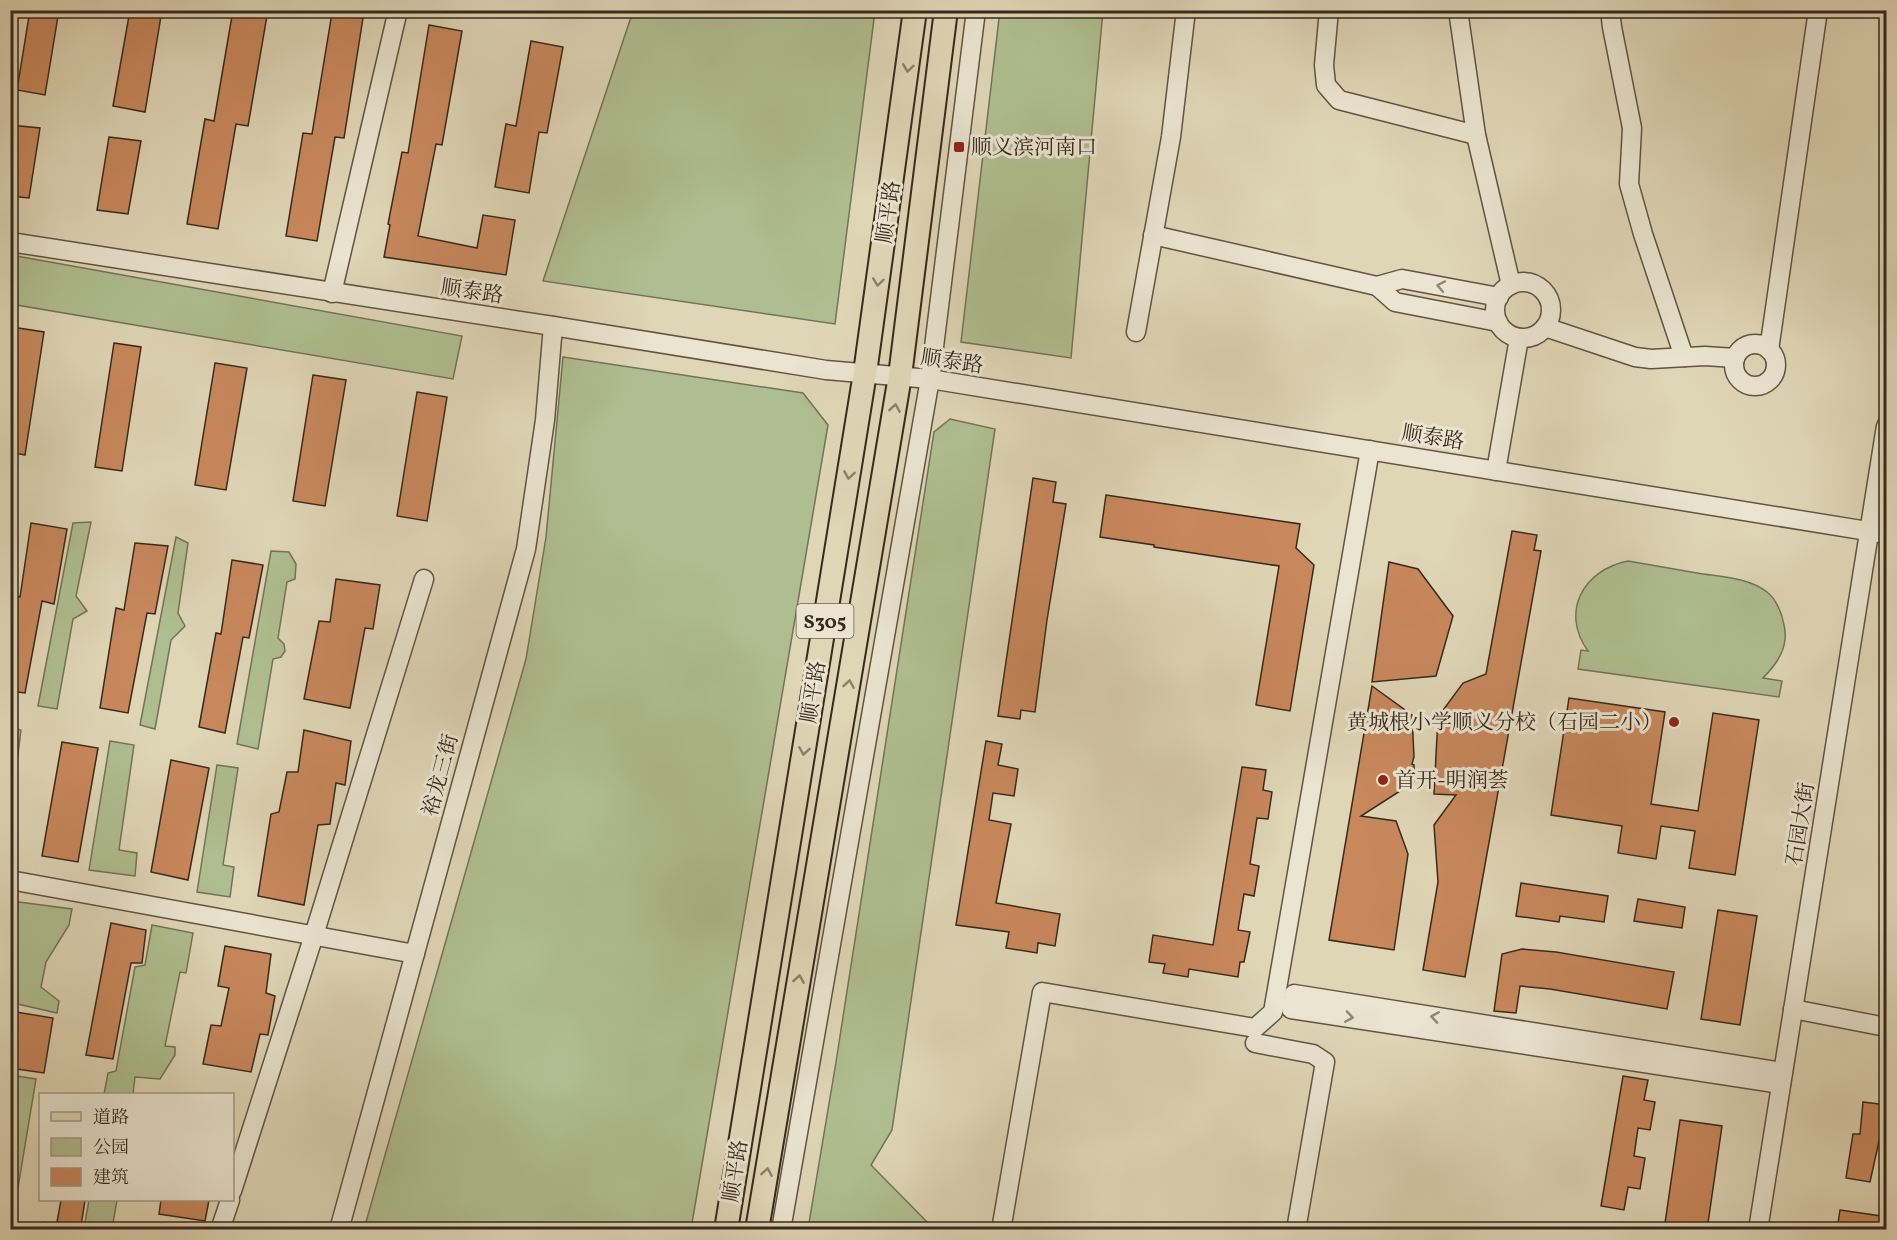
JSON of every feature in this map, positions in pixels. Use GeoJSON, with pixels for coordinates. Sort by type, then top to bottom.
{"type":"FeatureCollection","features":[{"type":"Feature","properties":{"kind":"main road","name":"顺平路"},"geometry":{"type":"LineString","coordinates":[[726,1230],[866,373],[915,10]]}},
{"type":"Feature","properties":{"kind":"main road","name":"顺平路"},"geometry":{"type":"LineString","coordinates":[[758,1230],[900,376],[946,10]]}},
{"type":"Feature","properties":{"kind":"street"},"geometry":{"type":"LineString","coordinates":[[332,293],[398,10]]}},
{"type":"Feature","properties":{"kind":"street"},"geometry":{"type":"LineString","coordinates":[[781,1230],[930,379],[976,10]]}},
{"type":"Feature","properties":{"kind":"street"},"geometry":{"type":"LineString","coordinates":[[1136,332],[1171,137],[1186,10]]}},
{"type":"Feature","properties":{"kind":"street"},"geometry":{"type":"LineString","coordinates":[[1329,10],[1324,65],[1326,85],[1339,100],[1476,135]]}},
{"type":"Feature","properties":{"kind":"street"},"geometry":{"type":"LineString","coordinates":[[1153,235],[1377,286],[1402,279],[1505,291],[1521,283],[1531,284],[1540,288],[1550,305],[1551,313],[1545,327],[1538,334],[1528,338],[1510,335],[1498,322],[1496,314],[1505,291],[1476,135],[1458,10]]}},
{"type":"Feature","properties":{"kind":"street"},"geometry":{"type":"LineString","coordinates":[[1610,10],[1632,128],[1629,184],[1643,234],[1684,357]]}},
{"type":"Feature","properties":{"kind":"street"},"geometry":{"type":"LineString","coordinates":[[1769,350],[1818,10]]}},
{"type":"Feature","properties":{"kind":"street","name":"顺泰路"},"geometry":{"type":"LineString","coordinates":[[10,242],[826,370],[930,379],[1878,532]]}},
{"type":"Feature","properties":{"kind":"street"},"geometry":{"type":"LineString","coordinates":[[1377,286],[1395,302],[1498,322]]}},
{"type":"Feature","properties":{"kind":"street","name":"裕龙三街"},"geometry":{"type":"LineString","coordinates":[[339,1230],[526,549],[545,420],[553,326]]}},
{"type":"Feature","properties":{"kind":"street"},"geometry":{"type":"LineString","coordinates":[[1545,327],[1635,357],[1652,359],[1705,356],[1735,358]]}},
{"type":"Feature","properties":{"kind":"street"},"geometry":{"type":"LineString","coordinates":[[1496,471],[1519,338]]}},
{"type":"Feature","properties":{"kind":"street"},"geometry":{"type":"LineString","coordinates":[[1746,346],[1762,346],[1769,350],[1774,359],[1775,369],[1772,378],[1754,387],[1745,384],[1737,377],[1734,368],[1735,358],[1746,346]]}},
{"type":"Feature","properties":{"kind":"street","name":"石园大街"},"geometry":{"type":"LineString","coordinates":[[1758,1230],[1793,1010],[1878,532],[1887,426]]}},
{"type":"Feature","properties":{"kind":"street"},"geometry":{"type":"LineString","coordinates":[[1001,1230],[1042,992],[1255,1028],[1273,1012],[1370,450]]}},
{"type":"Feature","properties":{"kind":"street"},"geometry":{"type":"LineString","coordinates":[[234,1185],[424,579]]}},
{"type":"Feature","properties":{"kind":"street"},"geometry":{"type":"LineString","coordinates":[[10,880],[414,954]]}},
{"type":"Feature","properties":{"kind":"street"},"geometry":{"type":"LineString","coordinates":[[1292,1001],[1782,1078]]}},
{"type":"Feature","properties":{"kind":"street"},"geometry":{"type":"LineString","coordinates":[[1793,1010],[1887,1027]]}},
{"type":"Feature","properties":{"kind":"street"},"geometry":{"type":"LineString","coordinates":[[1255,1043],[1313,1054],[1325,1062],[1296,1230]]}},
{"type":"Feature","properties":{"kind":"street"},"geometry":{"type":"LineString","coordinates":[[220,1230],[230,1201]]}},
{"type":"Feature","properties":{"kind":"green space"},"geometry":{"type":"Polygon","coordinates":[[[1000,10],[1103,11],[1071,358],[961,342],[1000,10]]]}},
{"type":"Feature","properties":{"kind":"green space"},"geometry":{"type":"Polygon","coordinates":[[[633,11],[875,11],[835,324],[543,281],[633,11]]]}},
{"type":"Feature","properties":{"kind":"green space"},"geometry":{"type":"Polygon","coordinates":[[[11,255],[462,336],[453,379],[11,304],[11,255]]]}},
{"type":"Feature","properties":{"kind":"green space"},"geometry":{"type":"Polygon","coordinates":[[[563,357],[803,393],[828,425],[691,1229],[364,1229],[526,659],[546,537],[563,357]]]}},
{"type":"Feature","properties":{"kind":"green space"},"geometry":{"type":"Polygon","coordinates":[[[950,419],[995,429],[892,1130],[871,1165],[930,1225],[929,1230],[808,1229],[934,432],[950,419]]]}},
{"type":"Feature","properties":{"kind":"green space"},"geometry":{"type":"Polygon","coordinates":[[[91,522],[76,596],[87,611],[73,619],[57,709],[38,706],[73,523],[91,522]]]}},
{"type":"Feature","properties":{"kind":"green space"},"geometry":{"type":"Polygon","coordinates":[[[176,537],[188,543],[178,613],[185,626],[171,640],[155,729],[140,725],[176,537]]]}},
{"type":"Feature","properties":{"kind":"green space"},"geometry":{"type":"Polygon","coordinates":[[[271,551],[289,552],[296,564],[295,579],[287,582],[278,638],[284,644],[285,651],[281,657],[273,659],[258,749],[237,744],[271,551]]]}},
{"type":"Feature","properties":{"kind":"green space"},"geometry":{"type":"Polygon","coordinates":[[[1628,561],[1733,578],[1751,583],[1767,592],[1780,611],[1785,640],[1778,660],[1763,678],[1782,681],[1779,697],[1578,669],[1581,650],[1588,651],[1576,622],[1576,608],[1581,595],[1588,583],[1599,573],[1628,561]]]}},
{"type":"Feature","properties":{"kind":"green space"},"geometry":{"type":"Polygon","coordinates":[[[10,728],[21,730],[11,809],[10,728]]]}},
{"type":"Feature","properties":{"kind":"green space"},"geometry":{"type":"Polygon","coordinates":[[[110,741],[134,745],[119,850],[137,853],[135,876],[89,870],[110,741]]]}},
{"type":"Feature","properties":{"kind":"green space"},"geometry":{"type":"Polygon","coordinates":[[[217,765],[238,768],[223,865],[234,867],[230,897],[197,892],[217,765]]]}},
{"type":"Feature","properties":{"kind":"green space"},"geometry":{"type":"Polygon","coordinates":[[[11,901],[72,909],[69,925],[46,962],[41,987],[59,1001],[57,1013],[13,1003],[11,1018],[11,901]]]}},
{"type":"Feature","properties":{"kind":"green space"},"geometry":{"type":"Polygon","coordinates":[[[152,925],[193,933],[186,973],[180,972],[165,1046],[175,1047],[175,1055],[160,1079],[135,1077],[133,1093],[104,1093],[108,1073],[116,1071],[135,967],[145,965],[152,925]]]}},
{"type":"Feature","properties":{"kind":"green space"},"geometry":{"type":"Polygon","coordinates":[[[10,1075],[36,1079],[11,1230],[10,1229],[10,1075]]]}},
{"type":"Feature","properties":{"kind":"green space"},"geometry":{"type":"Polygon","coordinates":[[[89,1201],[117,1201],[112,1229],[41,1229],[43,1222],[84,1228],[89,1201]]]}},
{"type":"Feature","properties":{"kind":"building"},"geometry":{"type":"Polygon","coordinates":[[[30,10],[59,10],[45,95],[17,90],[30,10]]]}},
{"type":"Feature","properties":{"kind":"building"},"geometry":{"type":"Polygon","coordinates":[[[130,10],[162,10],[145,112],[113,106],[130,10]]]}},
{"type":"Feature","properties":{"kind":"building"},"geometry":{"type":"Polygon","coordinates":[[[233,10],[268,10],[248,126],[236,124],[218,229],[187,224],[205,119],[214,121],[233,10]]]}},
{"type":"Feature","properties":{"kind":"building"},"geometry":{"type":"Polygon","coordinates":[[[332,13],[363,18],[344,138],[335,137],[317,241],[286,236],[303,133],[312,134],[332,13]]]}},
{"type":"Feature","properties":{"kind":"building"},"geometry":{"type":"Polygon","coordinates":[[[429,25],[462,31],[442,145],[436,144],[418,236],[477,248],[483,215],[515,220],[506,275],[384,257],[402,152],[408,153],[429,25]]]}},
{"type":"Feature","properties":{"kind":"building"},"geometry":{"type":"Polygon","coordinates":[[[531,41],[563,47],[547,133],[539,132],[529,193],[495,187],[506,124],[516,126],[531,41]]]}},
{"type":"Feature","properties":{"kind":"building"},"geometry":{"type":"Polygon","coordinates":[[[10,125],[40,128],[29,198],[10,196],[10,125]]]}},
{"type":"Feature","properties":{"kind":"building"},"geometry":{"type":"Polygon","coordinates":[[[109,137],[141,141],[128,214],[97,210],[109,137]]]}},
{"type":"Feature","properties":{"kind":"building"},"geometry":{"type":"Polygon","coordinates":[[[12,327],[44,332],[25,455],[10,452],[10,338],[12,327]]]}},
{"type":"Feature","properties":{"kind":"building"},"geometry":{"type":"Polygon","coordinates":[[[114,343],[141,347],[122,471],[95,467],[114,343]]]}},
{"type":"Feature","properties":{"kind":"building"},"geometry":{"type":"Polygon","coordinates":[[[215,363],[247,368],[226,490],[195,485],[215,363]]]}},
{"type":"Feature","properties":{"kind":"building"},"geometry":{"type":"Polygon","coordinates":[[[313,375],[346,380],[325,506],[293,501],[313,375]]]}},
{"type":"Feature","properties":{"kind":"building"},"geometry":{"type":"Polygon","coordinates":[[[417,392],[447,397],[427,521],[397,516],[417,392]]]}},
{"type":"Feature","properties":{"kind":"building"},"geometry":{"type":"Polygon","coordinates":[[[1033,478],[1056,482],[1053,502],[1066,504],[1035,712],[1021,710],[1020,719],[998,716],[1033,478]]]}},
{"type":"Feature","properties":{"kind":"building"},"geometry":{"type":"Polygon","coordinates":[[[1106,495],[1300,524],[1296,548],[1314,565],[1290,711],[1256,705],[1279,566],[1100,537],[1106,495]]]}},
{"type":"Feature","properties":{"kind":"building"},"geometry":{"type":"Polygon","coordinates":[[[31,523],[67,529],[54,604],[42,601],[25,693],[10,691],[10,617],[14,596],[20,597],[31,523]]]}},
{"type":"Feature","properties":{"kind":"building"},"geometry":{"type":"Polygon","coordinates":[[[1512,531],[1537,535],[1534,550],[1541,551],[1465,977],[1423,970],[1438,882],[1434,825],[1456,795],[1434,794],[1438,717],[1463,683],[1486,674],[1512,531]]]}},
{"type":"Feature","properties":{"kind":"building"},"geometry":{"type":"Polygon","coordinates":[[[135,543],[168,546],[155,614],[147,613],[128,713],[100,708],[116,608],[124,610],[135,543]]]}},
{"type":"Feature","properties":{"kind":"building"},"geometry":{"type":"Polygon","coordinates":[[[232,560],[263,565],[249,638],[243,637],[225,733],[199,727],[216,633],[221,634],[232,560]]]}},
{"type":"Feature","properties":{"kind":"building"},"geometry":{"type":"Polygon","coordinates":[[[1389,562],[1418,569],[1453,616],[1436,676],[1372,682],[1389,562]]]}},
{"type":"Feature","properties":{"kind":"building"},"geometry":{"type":"Polygon","coordinates":[[[336,579],[380,585],[373,629],[365,628],[350,708],[304,699],[319,621],[330,622],[336,579]]]}},
{"type":"Feature","properties":{"kind":"building"},"geometry":{"type":"Polygon","coordinates":[[[1372,686],[1412,715],[1414,782],[1361,816],[1396,821],[1408,854],[1394,950],[1329,940],[1372,686]]]}},
{"type":"Feature","properties":{"kind":"building"},"geometry":{"type":"Polygon","coordinates":[[[1569,698],[1665,712],[1651,804],[1698,811],[1713,713],[1759,720],[1735,875],[1689,868],[1695,831],[1661,826],[1656,859],[1618,853],[1622,826],[1551,815],[1569,698]]]}},
{"type":"Feature","properties":{"kind":"building"},"geometry":{"type":"Polygon","coordinates":[[[304,730],[351,741],[345,785],[336,783],[330,824],[318,825],[304,905],[258,896],[271,814],[279,812],[287,772],[298,772],[304,730]]]}},
{"type":"Feature","properties":{"kind":"building"},"geometry":{"type":"Polygon","coordinates":[[[986,741],[1002,744],[998,765],[1018,769],[1014,796],[993,793],[989,820],[1011,824],[996,903],[1060,914],[1055,946],[1038,943],[1037,953],[1006,948],[1009,932],[956,925],[986,741]]]}},
{"type":"Feature","properties":{"kind":"building"},"geometry":{"type":"Polygon","coordinates":[[[62,742],[98,748],[78,862],[42,856],[62,742]]]}},
{"type":"Feature","properties":{"kind":"building"},"geometry":{"type":"Polygon","coordinates":[[[171,760],[209,768],[188,880],[151,872],[171,760]]]}},
{"type":"Feature","properties":{"kind":"building"},"geometry":{"type":"Polygon","coordinates":[[[1242,767],[1266,770],[1263,790],[1272,792],[1268,819],[1257,818],[1250,864],[1259,866],[1254,896],[1244,894],[1238,930],[1250,932],[1244,962],[1240,962],[1238,977],[1189,969],[1188,977],[1163,973],[1165,964],[1149,962],[1153,935],[1213,945],[1242,767]]]}},
{"type":"Feature","properties":{"kind":"building"},"geometry":{"type":"Polygon","coordinates":[[[1521,883],[1608,896],[1604,922],[1560,916],[1559,922],[1516,916],[1521,883]]]}},
{"type":"Feature","properties":{"kind":"building"},"geometry":{"type":"Polygon","coordinates":[[[1638,899],[1685,907],[1682,928],[1634,921],[1638,899]]]}},
{"type":"Feature","properties":{"kind":"building"},"geometry":{"type":"Polygon","coordinates":[[[1718,910],[1757,916],[1740,1025],[1701,1019],[1718,910]]]}},
{"type":"Feature","properties":{"kind":"building"},"geometry":{"type":"Polygon","coordinates":[[[111,923],[146,930],[142,963],[131,963],[113,1059],[86,1055],[111,923]]]}},
{"type":"Feature","properties":{"kind":"building"},"geometry":{"type":"Polygon","coordinates":[[[225,946],[271,954],[266,993],[275,996],[268,1035],[260,1034],[251,1072],[203,1064],[211,1025],[221,1026],[229,988],[218,986],[225,946]]]}},
{"type":"Feature","properties":{"kind":"building"},"geometry":{"type":"Polygon","coordinates":[[[1522,949],[1556,952],[1674,972],[1667,1009],[1520,986],[1516,1013],[1494,1011],[1502,954],[1522,949]]]}},
{"type":"Feature","properties":{"kind":"building"},"geometry":{"type":"Polygon","coordinates":[[[16,1012],[53,1018],[44,1073],[10,1068],[10,1049],[16,1012]]]}},
{"type":"Feature","properties":{"kind":"building"},"geometry":{"type":"Polygon","coordinates":[[[1623,1076],[1648,1080],[1644,1100],[1655,1102],[1650,1130],[1638,1128],[1634,1156],[1645,1158],[1640,1189],[1628,1187],[1624,1210],[1601,1206],[1623,1076]]]}},
{"type":"Feature","properties":{"kind":"building"},"geometry":{"type":"Polygon","coordinates":[[[1863,1102],[1887,1105],[1887,1142],[1879,1141],[1870,1182],[1846,1178],[1853,1134],[1860,1134],[1863,1102]]]}},
{"type":"Feature","properties":{"kind":"building"},"geometry":{"type":"Polygon","coordinates":[[[1680,1120],[1722,1126],[1707,1230],[1664,1230],[1680,1120]]]}},
{"type":"Feature","properties":{"kind":"building"},"geometry":{"type":"Polygon","coordinates":[[[61,1201],[85,1201],[81,1226],[57,1222],[61,1201]]]}},
{"type":"Feature","properties":{"kind":"building"},"geometry":{"type":"Polygon","coordinates":[[[161,1201],[209,1201],[205,1221],[159,1214],[161,1201]]]}},
{"type":"Feature","properties":{"kind":"building"},"geometry":{"type":"Polygon","coordinates":[[[1840,1210],[1881,1216],[1879,1230],[1837,1230],[1840,1210]]]}},
{"type":"Feature","properties":{"kind":"place","name":"顺义滨河南口"},"geometry":{"type":"Point","coordinates":[959,147]}},
{"type":"Feature","properties":{"kind":"place","name":"黄城根小学顺义分校（石园二小）"},"geometry":{"type":"Point","coordinates":[1674,722]}},
{"type":"Feature","properties":{"kind":"place","name":"首开-明润荟"},"geometry":{"type":"Point","coordinates":[1383,780]}}]}
